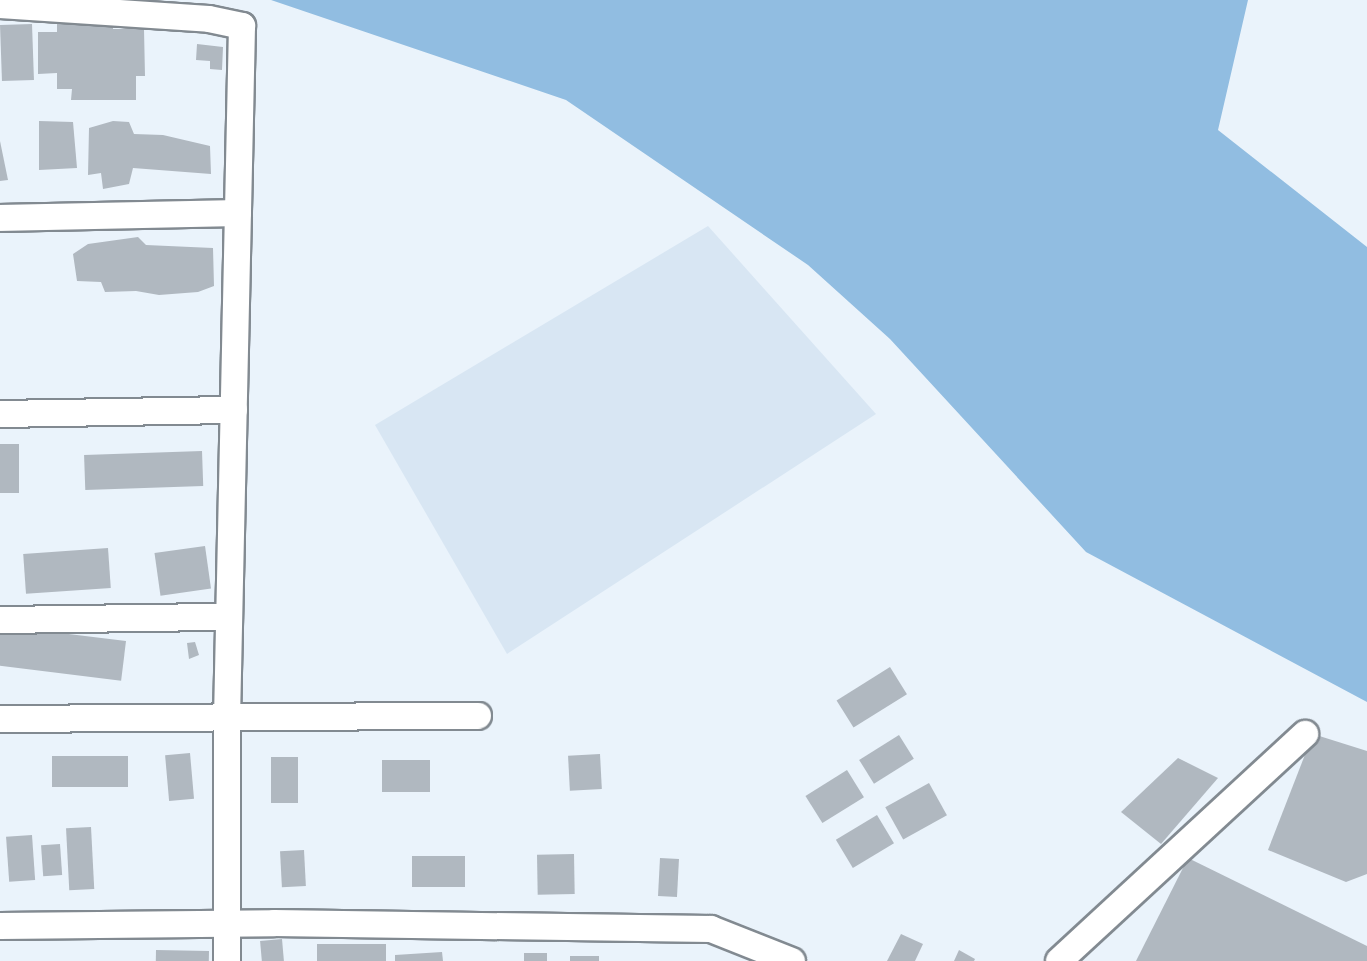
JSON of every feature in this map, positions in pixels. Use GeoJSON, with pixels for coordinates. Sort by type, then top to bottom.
{"type":"FeatureCollection","features":[{"type":"Feature","properties":{"kind":"street"},"geometry":{"type":"LineString","coordinates":[[0,5],[209,19],[242,26],[227,718],[226,961]]}},
{"type":"Feature","properties":{"kind":"street"},"geometry":{"type":"LineString","coordinates":[[0,218],[238,213]]}},
{"type":"Feature","properties":{"kind":"street"},"geometry":{"type":"LineString","coordinates":[[0,414],[234,410]]}},
{"type":"Feature","properties":{"kind":"street"},"geometry":{"type":"LineString","coordinates":[[0,620],[229,617]]}},
{"type":"Feature","properties":{"kind":"street"},"geometry":{"type":"LineString","coordinates":[[0,719],[478,716]]}},
{"type":"Feature","properties":{"kind":"street"},"geometry":{"type":"LineString","coordinates":[[1059,961],[1305,734]]}},
{"type":"Feature","properties":{"kind":"street"},"geometry":{"type":"LineString","coordinates":[[0,926],[226,923],[711,929],[792,961]]}},
{"type":"Feature","properties":{"kind":"shaded area"},"geometry":{"type":"Polygon","coordinates":[[[708,226],[876,414],[507,654],[375,425],[708,226]]]}},
{"type":"Feature","properties":{"kind":"water"},"geometry":{"type":"Polygon","coordinates":[[[271,0],[1248,0],[1218,130],[1367,247],[1367,702],[1086,552],[890,339],[808,265],[566,100],[271,0]]]}},
{"type":"Feature","properties":{"kind":"building"},"geometry":{"type":"Polygon","coordinates":[[[57,16],[113,16],[113,29],[144,29],[145,76],[136,76],[136,100],[71,100],[72,89],[57,89],[57,73],[38,74],[38,32],[57,32],[57,16]]]}},
{"type":"Feature","properties":{"kind":"building"},"geometry":{"type":"Polygon","coordinates":[[[32,24],[34,80],[2,81],[0,25],[32,24]]]}},
{"type":"Feature","properties":{"kind":"building"},"geometry":{"type":"Polygon","coordinates":[[[197,44],[223,47],[222,70],[210,69],[210,61],[196,60],[197,44]]]}},
{"type":"Feature","properties":{"kind":"building"},"geometry":{"type":"Polygon","coordinates":[[[39,121],[73,122],[77,168],[39,170],[39,121]]]}},
{"type":"Feature","properties":{"kind":"building"},"geometry":{"type":"Polygon","coordinates":[[[113,121],[129,122],[134,134],[163,135],[210,146],[211,174],[133,168],[129,184],[103,189],[101,173],[88,175],[89,128],[113,121]]]}},
{"type":"Feature","properties":{"kind":"building"},"geometry":{"type":"Polygon","coordinates":[[[0,141],[8,180],[0,181],[0,141]]]}},
{"type":"Feature","properties":{"kind":"building"},"geometry":{"type":"Polygon","coordinates":[[[138,237],[146,245],[213,248],[214,286],[198,292],[159,295],[136,291],[105,292],[101,282],[77,281],[73,254],[88,244],[138,237]]]}},
{"type":"Feature","properties":{"kind":"building"},"geometry":{"type":"Polygon","coordinates":[[[0,444],[19,444],[19,493],[0,493],[0,444]]]}},
{"type":"Feature","properties":{"kind":"building"},"geometry":{"type":"Polygon","coordinates":[[[202,451],[203,486],[85,490],[84,455],[202,451]]]}},
{"type":"Feature","properties":{"kind":"building"},"geometry":{"type":"Polygon","coordinates":[[[205,546],[211,589],[160,596],[154,553],[205,546]]]}},
{"type":"Feature","properties":{"kind":"building"},"geometry":{"type":"Polygon","coordinates":[[[108,548],[111,588],[26,594],[23,554],[108,548]]]}},
{"type":"Feature","properties":{"kind":"building"},"geometry":{"type":"Polygon","coordinates":[[[1,626],[126,641],[121,681],[0,666],[1,626]]]}},
{"type":"Feature","properties":{"kind":"building"},"geometry":{"type":"Polygon","coordinates":[[[195,642],[199,655],[189,659],[187,643],[195,642]]]}},
{"type":"Feature","properties":{"kind":"building"},"geometry":{"type":"Polygon","coordinates":[[[890,667],[907,694],[854,728],[837,700],[890,667]]]}},
{"type":"Feature","properties":{"kind":"building"},"geometry":{"type":"Polygon","coordinates":[[[1313,734],[1367,751],[1367,874],[1346,882],[1268,850],[1313,734]]]}},
{"type":"Feature","properties":{"kind":"building"},"geometry":{"type":"Polygon","coordinates":[[[899,735],[914,759],[874,784],[859,760],[899,735]]]}},
{"type":"Feature","properties":{"kind":"building"},"geometry":{"type":"Polygon","coordinates":[[[190,753],[194,799],[169,801],[165,755],[190,753]]]}},
{"type":"Feature","properties":{"kind":"building"},"geometry":{"type":"Polygon","coordinates":[[[600,754],[602,789],[570,791],[568,756],[600,754]]]}},
{"type":"Feature","properties":{"kind":"building"},"geometry":{"type":"Polygon","coordinates":[[[52,756],[128,756],[128,787],[52,787],[52,756]]]}},
{"type":"Feature","properties":{"kind":"building"},"geometry":{"type":"Polygon","coordinates":[[[271,757],[298,757],[298,803],[271,803],[271,757]]]}},
{"type":"Feature","properties":{"kind":"building"},"geometry":{"type":"Polygon","coordinates":[[[1178,758],[1218,778],[1161,844],[1121,812],[1178,758]]]}},
{"type":"Feature","properties":{"kind":"building"},"geometry":{"type":"Polygon","coordinates":[[[382,760],[430,760],[430,792],[382,792],[382,760]]]}},
{"type":"Feature","properties":{"kind":"building"},"geometry":{"type":"Polygon","coordinates":[[[847,770],[864,797],[822,823],[805,796],[847,770]]]}},
{"type":"Feature","properties":{"kind":"building"},"geometry":{"type":"Polygon","coordinates":[[[929,783],[947,815],[903,840],[885,807],[929,783]]]}},
{"type":"Feature","properties":{"kind":"building"},"geometry":{"type":"Polygon","coordinates":[[[877,815],[894,843],[853,868],[836,840],[877,815]]]}},
{"type":"Feature","properties":{"kind":"building"},"geometry":{"type":"Polygon","coordinates":[[[91,827],[94,889],[69,890],[66,828],[91,827]]]}},
{"type":"Feature","properties":{"kind":"building"},"geometry":{"type":"Polygon","coordinates":[[[32,835],[35,880],[9,882],[6,837],[32,835]]]}},
{"type":"Feature","properties":{"kind":"building"},"geometry":{"type":"Polygon","coordinates":[[[60,844],[62,875],[43,876],[41,845],[60,844]]]}},
{"type":"Feature","properties":{"kind":"building"},"geometry":{"type":"Polygon","coordinates":[[[304,850],[306,886],[282,887],[280,851],[304,850]]]}},
{"type":"Feature","properties":{"kind":"building"},"geometry":{"type":"Polygon","coordinates":[[[574,854],[575,894],[538,895],[537,855],[574,854]]]}},
{"type":"Feature","properties":{"kind":"building"},"geometry":{"type":"Polygon","coordinates":[[[412,856],[465,856],[465,887],[412,887],[412,856]]]}},
{"type":"Feature","properties":{"kind":"building"},"geometry":{"type":"Polygon","coordinates":[[[660,858],[679,859],[677,897],[658,896],[660,858]]]}},
{"type":"Feature","properties":{"kind":"building"},"geometry":{"type":"Polygon","coordinates":[[[1188,858],[1367,946],[1367,961],[1136,961],[1188,858]]]}},
{"type":"Feature","properties":{"kind":"building"},"geometry":{"type":"Polygon","coordinates":[[[901,934],[923,944],[915,961],[887,961],[901,934]]]}},
{"type":"Feature","properties":{"kind":"building"},"geometry":{"type":"Polygon","coordinates":[[[282,939],[284,961],[262,961],[260,941],[282,939]]]}},
{"type":"Feature","properties":{"kind":"building"},"geometry":{"type":"Polygon","coordinates":[[[317,944],[386,944],[386,961],[317,961],[317,944]]]}},
{"type":"Feature","properties":{"kind":"building"},"geometry":{"type":"Polygon","coordinates":[[[156,950],[209,951],[209,961],[156,961],[156,950]]]}},
{"type":"Feature","properties":{"kind":"building"},"geometry":{"type":"Polygon","coordinates":[[[959,950],[975,959],[974,961],[954,961],[959,950]]]}},
{"type":"Feature","properties":{"kind":"building"},"geometry":{"type":"Polygon","coordinates":[[[442,952],[443,961],[395,961],[395,955],[442,952]]]}},
{"type":"Feature","properties":{"kind":"building"},"geometry":{"type":"Polygon","coordinates":[[[524,953],[547,953],[547,961],[524,961],[524,953]]]}},
{"type":"Feature","properties":{"kind":"building"},"geometry":{"type":"Polygon","coordinates":[[[570,956],[599,956],[599,961],[570,961],[570,956]]]}}]}
